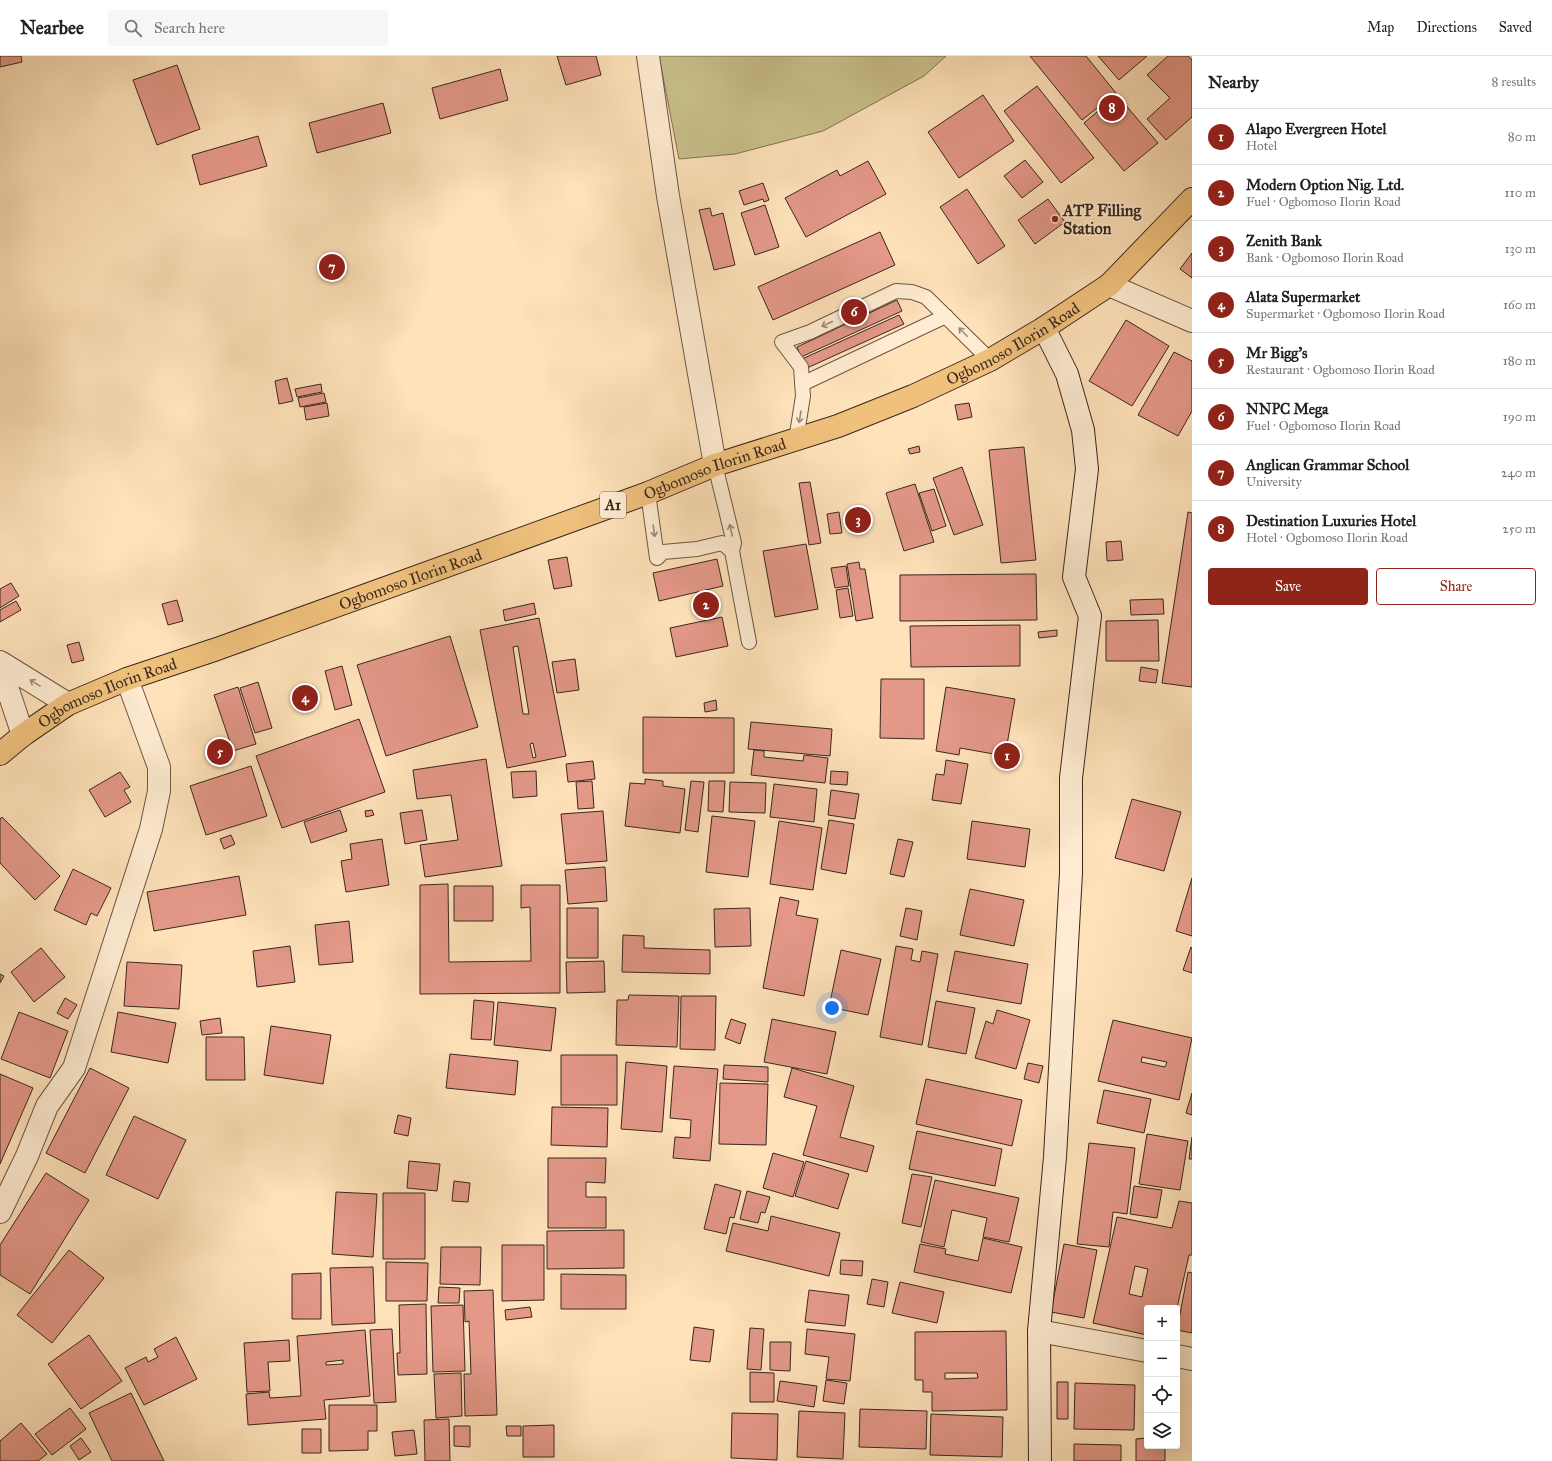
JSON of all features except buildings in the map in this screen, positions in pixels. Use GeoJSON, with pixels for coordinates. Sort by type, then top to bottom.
{"type":"FeatureCollection","features":[{"type":"Feature","properties":{"kind":"highway","name":"Ogbomoso Ilorin Road"},"geometry":{"type":"LineString","coordinates":[[0,754],[23,735],[68,704],[127,679],[217,649],[648,492],[715,465],[838,426],[913,396],[990,360],[1044,328],[1109,285],[1192,199]]}},
{"type":"Feature","properties":{"kind":"street"},"geometry":{"type":"LineString","coordinates":[[648,56],[668,196],[715,465]]}},
{"type":"Feature","properties":{"kind":"street"},"geometry":{"type":"LineString","coordinates":[[1109,285],[1192,321]]}},
{"type":"Feature","properties":{"kind":"street"},"geometry":{"type":"LineString","coordinates":[[1040,1461],[1039,1331],[1059,1087],[1071,873],[1071,778],[1090,616],[1074,577],[1087,469],[1083,430],[1067,374],[1044,328]]}},
{"type":"Feature","properties":{"kind":"street"},"geometry":{"type":"LineString","coordinates":[[0,662],[68,704]]}},
{"type":"Feature","properties":{"kind":"street"},"geometry":{"type":"LineString","coordinates":[[0,666],[23,735]]}},
{"type":"Feature","properties":{"kind":"street"},"geometry":{"type":"LineString","coordinates":[[0,1212],[48,1106],[74,1068],[151,829],[159,791],[159,767],[127,679]]}},
{"type":"Feature","properties":{"kind":"street"},"geometry":{"type":"LineString","coordinates":[[1039,1331],[1144,1350]]}},
{"type":"Feature","properties":{"kind":"street"},"geometry":{"type":"LineString","coordinates":[[1180,1357],[1192,1359]]}},
{"type":"Feature","properties":{"kind":"lane"},"geometry":{"type":"LineString","coordinates":[[796,440],[803,396],[801,367],[782,342],[810,332],[896,291],[912,292],[926,296],[990,360]]}},
{"type":"Feature","properties":{"kind":"lane"},"geometry":{"type":"LineString","coordinates":[[802,384],[946,316]]}},
{"type":"Feature","properties":{"kind":"lane"},"geometry":{"type":"LineString","coordinates":[[715,465],[734,542],[732,551],[748,642]]}},
{"type":"Feature","properties":{"kind":"lane"},"geometry":{"type":"LineString","coordinates":[[648,492],[657,558],[662,552],[697,549],[722,543],[732,551]]}},
{"type":"Feature","properties":{"kind":"shaded area"},"geometry":{"type":"Polygon","coordinates":[[[659,56],[946,56],[924,76],[823,131],[735,154],[679,159],[659,56]]]}},
{"type":"Feature","properties":{"kind":"place","name":"Destination Luxuries Hotel"},"geometry":{"type":"Point","coordinates":[1112,108]}},
{"type":"Feature","properties":{"kind":"place","name":"ATP Filling Station"},"geometry":{"type":"Point","coordinates":[1055,219]}},
{"type":"Feature","properties":{"kind":"place","name":"Anglican Grammar School"},"geometry":{"type":"Point","coordinates":[332,267]}},
{"type":"Feature","properties":{"kind":"place","name":"NNPC Mega"},"geometry":{"type":"Point","coordinates":[854,312]}},
{"type":"Feature","properties":{"kind":"place","name":"Zenith Bank"},"geometry":{"type":"Point","coordinates":[858,520]}},
{"type":"Feature","properties":{"kind":"place","name":"Modern Option Nig. Ltd."},"geometry":{"type":"Point","coordinates":[706,605]}},
{"type":"Feature","properties":{"kind":"place","name":"Alata Supermarket"},"geometry":{"type":"Point","coordinates":[305,698]}},
{"type":"Feature","properties":{"kind":"place","name":"Mr Bigg's"},"geometry":{"type":"Point","coordinates":[220,752]}},
{"type":"Feature","properties":{"kind":"place","name":"Alapo Evergreen Hotel"},"geometry":{"type":"Point","coordinates":[1007,756]}}]}
